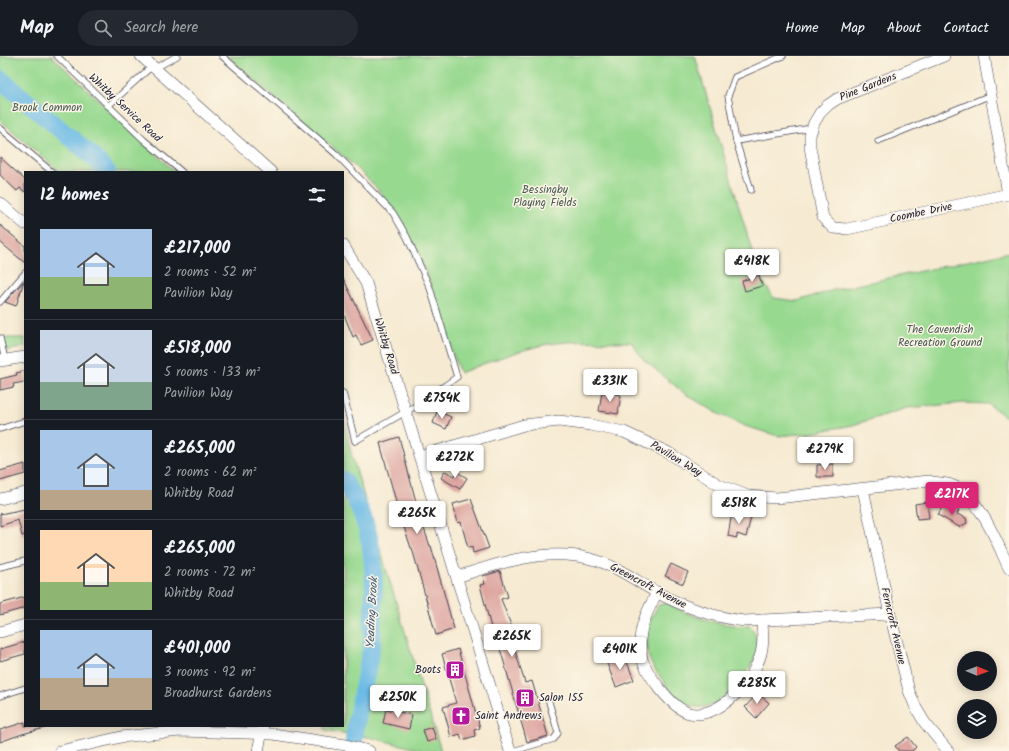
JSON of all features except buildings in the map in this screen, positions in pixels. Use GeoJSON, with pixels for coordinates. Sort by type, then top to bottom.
{"type":"FeatureCollection","features":[{"type":"Feature","properties":{"kind":"street"},"geometry":{"type":"LineString","coordinates":[[141,56],[151,67],[270,171]]}},
{"type":"Feature","properties":{"kind":"street","name":"Pine Gardens"},"geometry":{"type":"LineString","coordinates":[[833,228],[826,223],[821,211],[810,147],[812,128],[820,113],[837,99],[944,56]]}},
{"type":"Feature","properties":{"kind":"street"},"geometry":{"type":"LineString","coordinates":[[984,56],[1009,194]]}},
{"type":"Feature","properties":{"kind":"street","name":"Coombe Drive"},"geometry":{"type":"LineString","coordinates":[[833,228],[847,229],[1009,194]]}},
{"type":"Feature","properties":{"kind":"street"},"geometry":{"type":"LineString","coordinates":[[0,203],[24,223]]}},
{"type":"Feature","properties":{"kind":"street","name":"Whitby Road"},"geometry":{"type":"LineString","coordinates":[[344,247],[366,283],[510,751]]}},
{"type":"Feature","properties":{"kind":"street"},"geometry":{"type":"LineString","coordinates":[[3,360],[24,357]]}},
{"type":"Feature","properties":{"kind":"street","name":"Pavilion Way"},"geometry":{"type":"LineString","coordinates":[[420,456],[524,425],[559,421],[591,425],[624,432],[670,453],[719,485],[748,496],[777,498],[929,482],[952,485],[969,497],[983,515],[1009,568]]}},
{"type":"Feature","properties":{"kind":"street","name":"Ferncroft Avenue"},"geometry":{"type":"LineString","coordinates":[[863,489],[890,614],[908,684],[916,708],[925,723],[948,751]]}},
{"type":"Feature","properties":{"kind":"street"},"geometry":{"type":"LineString","coordinates":[[0,499],[24,493]]}},
{"type":"Feature","properties":{"kind":"street","name":"Greencroft Avenue"},"geometry":{"type":"LineString","coordinates":[[457,577],[522,558],[570,555],[591,559],[610,565],[692,610],[710,615],[744,621],[890,614]]}},
{"type":"Feature","properties":{"kind":"street"},"geometry":{"type":"LineString","coordinates":[[657,592],[641,632],[641,656],[651,676],[663,692],[676,706],[690,713],[705,713],[718,708],[734,695],[745,683],[756,668],[762,648],[762,620]]}},
{"type":"Feature","properties":{"kind":"street"},"geometry":{"type":"LineString","coordinates":[[0,632],[24,625]]}},
{"type":"Feature","properties":{"kind":"street"},"geometry":{"type":"LineString","coordinates":[[258,751],[263,730]]}},
{"type":"Feature","properties":{"kind":"street"},"geometry":{"type":"LineString","coordinates":[[60,751],[121,737],[180,731],[263,730],[346,745],[365,750]]}},
{"type":"Feature","properties":{"kind":"lane","name":"Whitby Service Road"},"geometry":{"type":"LineString","coordinates":[[56,56],[108,106],[181,171]]}},
{"type":"Feature","properties":{"kind":"lane"},"geometry":{"type":"LineString","coordinates":[[108,106],[151,67],[159,66],[177,56]]}},
{"type":"Feature","properties":{"kind":"lane"},"geometry":{"type":"LineString","coordinates":[[222,56],[336,154],[393,213],[407,237],[430,288],[457,377],[406,411],[355,440],[344,397]]}},
{"type":"Feature","properties":{"kind":"lane"},"geometry":{"type":"LineString","coordinates":[[751,190],[736,141],[728,96],[736,77],[783,56]]}},
{"type":"Feature","properties":{"kind":"lane"},"geometry":{"type":"LineString","coordinates":[[878,141],[991,96]]}},
{"type":"Feature","properties":{"kind":"lane"},"geometry":{"type":"LineString","coordinates":[[0,128],[51,171]]}},
{"type":"Feature","properties":{"kind":"lane"},"geometry":{"type":"LineString","coordinates":[[736,141],[812,128]]}},
{"type":"Feature","properties":{"kind":"lane"},"geometry":{"type":"LineString","coordinates":[[0,302],[24,274]]}},
{"type":"Feature","properties":{"kind":"lane"},"geometry":{"type":"LineString","coordinates":[[0,338],[3,360]]}},
{"type":"Feature","properties":{"kind":"lane"},"geometry":{"type":"LineString","coordinates":[[0,429],[24,421]]}},
{"type":"Feature","properties":{"kind":"lane"},"geometry":{"type":"LineString","coordinates":[[0,567],[24,561]]}},
{"type":"Feature","properties":{"kind":"lane"},"geometry":{"type":"LineString","coordinates":[[0,696],[24,688]]}},
{"type":"Feature","properties":{"kind":"lane"},"geometry":{"type":"LineString","coordinates":[[513,751],[554,739],[558,734],[549,702]]}},
{"type":"Feature","properties":{"kind":"green space","name":"Brook Common"},"geometry":{"type":"Polygon","coordinates":[[[0,56],[52,56],[174,171],[59,171],[0,120],[0,56]]]}},
{"type":"Feature","properties":{"kind":"green space","name":"Bessingby Playing Fields"},"geometry":{"type":"Polygon","coordinates":[[[228,56],[695,56],[759,275],[774,298],[797,301],[834,290],[1009,252],[1009,419],[988,404],[964,403],[907,408],[853,425],[810,433],[778,436],[745,426],[717,413],[684,393],[643,359],[631,342],[579,342],[548,344],[514,353],[460,373],[417,251],[396,213],[388,202],[360,171],[272,96],[228,56]]]}},
{"type":"Feature","properties":{"kind":"green space"},"geometry":{"type":"Polygon","coordinates":[[[3,338],[24,338],[24,347],[6,351],[3,338]]]}},
{"type":"Feature","properties":{"kind":"green space"},"geometry":{"type":"Polygon","coordinates":[[[344,420],[351,453],[441,751],[425,751],[373,738],[325,730],[324,727],[344,727],[344,420]]]}},
{"type":"Feature","properties":{"kind":"green space"},"geometry":{"type":"Polygon","coordinates":[[[667,603],[696,617],[717,623],[750,626],[755,634],[757,639],[757,648],[751,665],[745,675],[729,693],[712,705],[697,707],[685,704],[669,688],[650,660],[647,636],[652,616],[659,605],[667,603]]]}},
{"type":"Feature","properties":{"kind":"waterway","name":"Yeading Brook"},"geometry":{"type":"LineString","coordinates":[[0,79],[91,155],[106,171]]}},
{"type":"Feature","properties":{"kind":"waterway","name":"Yeading Brook"},"geometry":{"type":"LineString","coordinates":[[344,482],[361,511],[366,527],[373,561],[374,578],[372,645],[358,713],[353,751]]}},
{"type":"Feature","properties":{"kind":"place","name":"Boots"},"geometry":{"type":"Point","coordinates":[455,670]}},
{"type":"Feature","properties":{"kind":"place","name":"Salon 155"},"geometry":{"type":"Point","coordinates":[525,698]}},
{"type":"Feature","properties":{"kind":"place","name":"Saint Andrews"},"geometry":{"type":"Point","coordinates":[461,716]}},
{"type":"Feature","properties":{"kind":"park label","name":"The Cavendish Recreation Ground"},"geometry":{"type":"Point","coordinates":[940,336]}}]}
